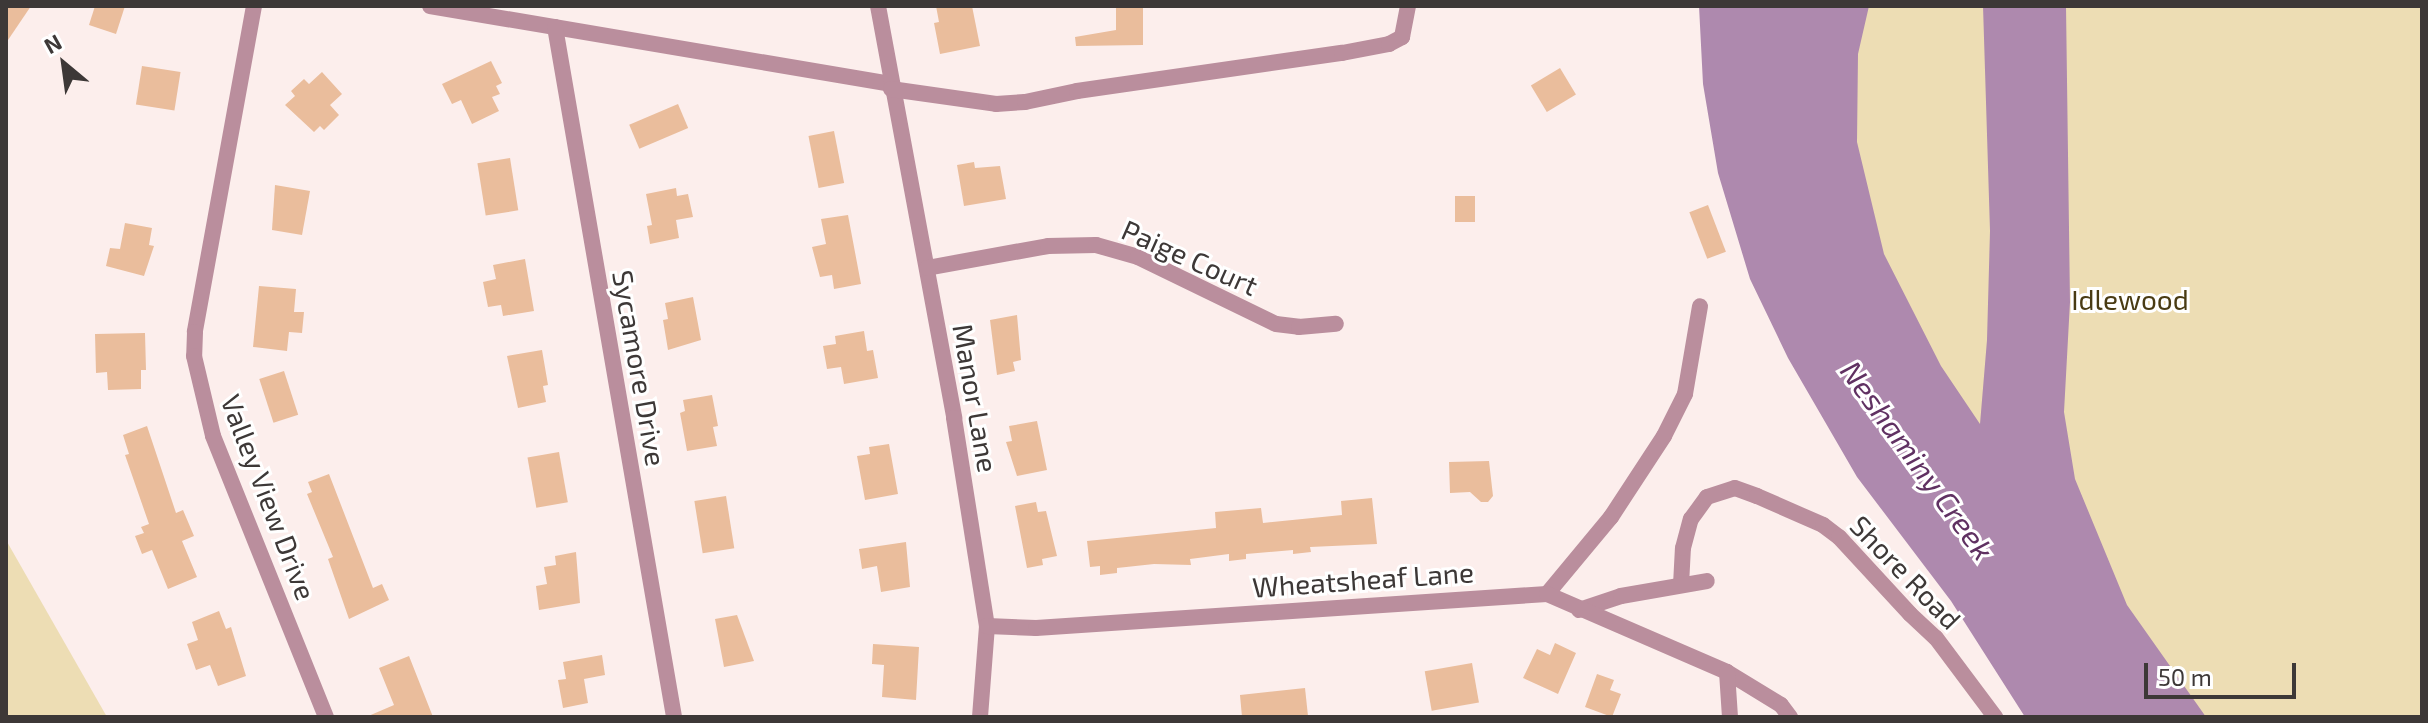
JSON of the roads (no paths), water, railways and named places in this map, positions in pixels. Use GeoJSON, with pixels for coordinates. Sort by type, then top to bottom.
{"type":"FeatureCollection","features":[{"type":"Feature","properties":{"kind":"street","name":"Valley View Drive"},"geometry":{"type":"LineString","coordinates":[[254,6],[195,332],[194,356],[213,436],[326,717]]}},
{"type":"Feature","properties":{"kind":"street"},"geometry":{"type":"LineString","coordinates":[[430,6],[996,104],[1389,44],[1402,37],[1408,6]]}},
{"type":"Feature","properties":{"kind":"street","name":"Manor Lane"},"geometry":{"type":"LineString","coordinates":[[878,6],[927,268],[987,626],[980,717]]}},
{"type":"Feature","properties":{"kind":"street","name":"Sycamore Drive"},"geometry":{"type":"LineString","coordinates":[[555,27],[674,717]]}},
{"type":"Feature","properties":{"kind":"street","name":"Paige Court"},"geometry":{"type":"LineString","coordinates":[[927,268],[1048,246],[1096,245],[1138,257],[1276,324],[1299,327],[1336,324]]}},
{"type":"Feature","properties":{"kind":"street"},"geometry":{"type":"LineString","coordinates":[[1700,306],[1685,394],[1664,436],[1611,517],[1547,594],[1727,672],[1781,705],[1790,717]]}},
{"type":"Feature","properties":{"kind":"street","name":"Shore Road"},"geometry":{"type":"LineString","coordinates":[[1681,585],[1683,548],[1691,519],[1707,497],[1735,488],[1757,496],[1823,525],[1839,537],[1936,638],[1995,717]]}},
{"type":"Feature","properties":{"kind":"street"},"geometry":{"type":"LineString","coordinates":[[1579,610],[1621,596],[1707,581]]}},
{"type":"Feature","properties":{"kind":"street","name":"Wheatsheaf Lane"},"geometry":{"type":"LineString","coordinates":[[987,626],[1036,628],[1547,594]]}},
{"type":"Feature","properties":{"kind":"street"},"geometry":{"type":"LineString","coordinates":[[1727,672],[1730,717]]}},
{"type":"Feature","properties":{"kind":"water","name":"Neshaminy Creek"},"geometry":{"type":"Polygon","coordinates":[[[1699,6],[1869,6],[1858,54],[1857,142],[1884,254],[1941,366],[1980,424],[1987,340],[1990,231],[1983,6],[2066,6],[2070,302],[2064,412],[2075,479],[2127,605],[2206,717],[2025,717],[1951,601],[1857,477],[1788,358],[1750,279],[1718,173],[1703,84],[1699,6]]]}},
{"type":"Feature","properties":{"kind":"park label","name":"Idlewood"},"geometry":{"type":"Point","coordinates":[2130,299]}}]}
